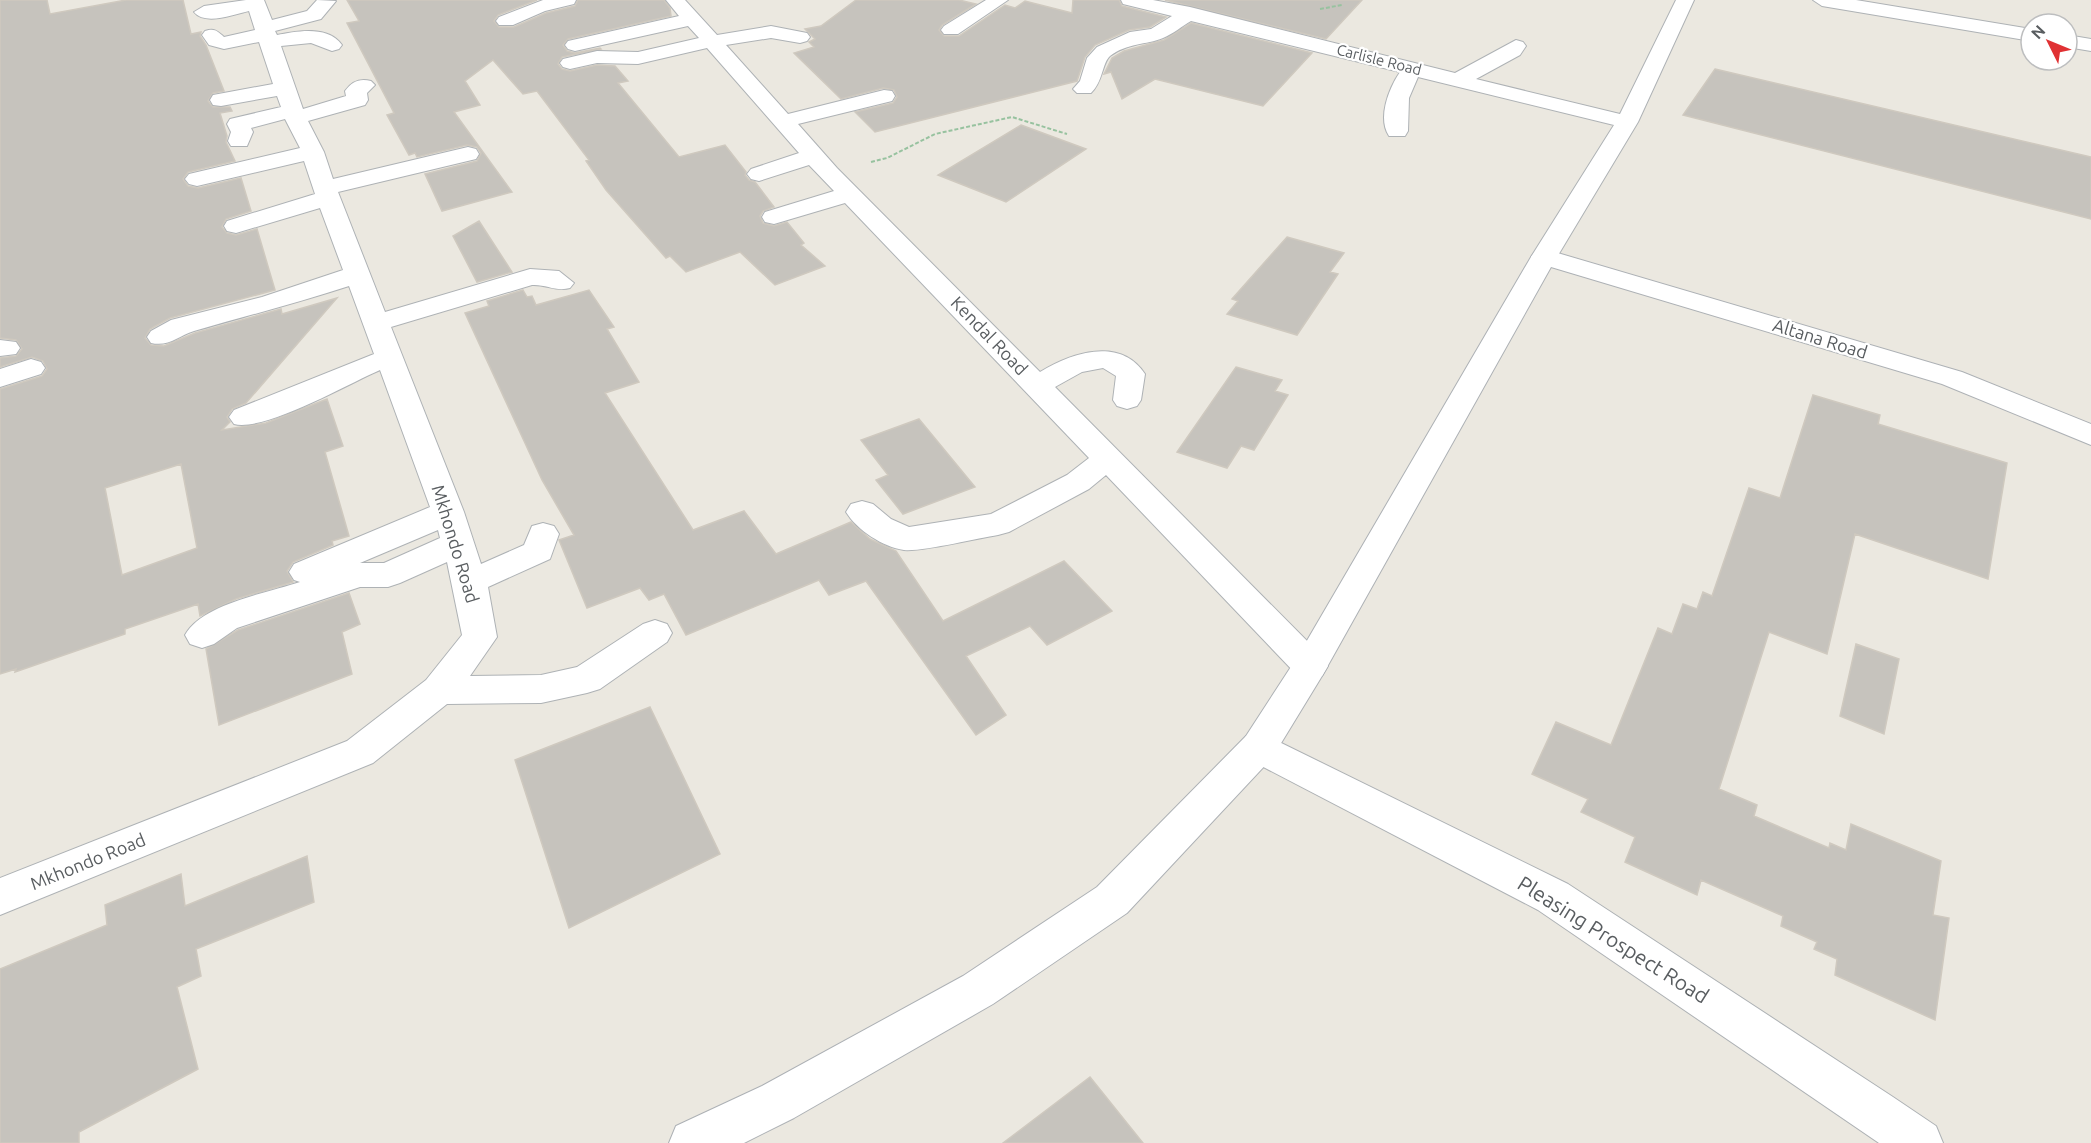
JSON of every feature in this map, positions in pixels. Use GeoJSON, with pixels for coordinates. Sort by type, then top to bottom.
{"type":"FeatureCollection","features":[{"type":"Feature","properties":{"kind":"street"},"geometry":{"type":"LineString","coordinates":[[506,21],[538,7],[567,0]]}},
{"type":"Feature","properties":{"kind":"street"},"geometry":{"type":"LineString","coordinates":[[951,30],[999,0]]}},
{"type":"Feature","properties":{"kind":"street","name":"Carlisle Road"},"geometry":{"type":"LineString","coordinates":[[1130,0],[1627,122]]}},
{"type":"Feature","properties":{"kind":"street"},"geometry":{"type":"LineString","coordinates":[[693,1143],[778,1102],[978,990],[1112,900],[1259,747],[1310,666],[1544,257],[1627,122],[1684,0]]}},
{"type":"Feature","properties":{"kind":"street"},"geometry":{"type":"LineString","coordinates":[[1822,0],[2019,33]]}},
{"type":"Feature","properties":{"kind":"street"},"geometry":{"type":"LineString","coordinates":[[212,35],[216,41],[224,43],[262,22],[314,15],[327,1]]}},
{"type":"Feature","properties":{"kind":"street"},"geometry":{"type":"LineString","coordinates":[[554,49],[684,9]]}},
{"type":"Feature","properties":{"kind":"street","name":"Kendal Road"},"geometry":{"type":"LineString","coordinates":[[684,9],[850,194],[1310,666]]}},
{"type":"Feature","properties":{"kind":"street"},"geometry":{"type":"LineString","coordinates":[[204,12],[218,12],[262,22],[316,37],[332,45]]}},
{"type":"Feature","properties":{"kind":"street"},"geometry":{"type":"LineString","coordinates":[[1084,89],[1090,83],[1096,58],[1104,51],[1137,36],[1156,34],[1190,13]]}},
{"type":"Feature","properties":{"kind":"street","name":"Mkhondo Road"},"geometry":{"type":"LineString","coordinates":[[0,897],[360,752],[439,690],[480,637],[470,581],[448,512],[321,177],[291,106],[262,22]]}},
{"type":"Feature","properties":{"kind":"street"},"geometry":{"type":"LineString","coordinates":[[570,63],[597,57],[638,58],[714,41],[771,32],[800,36]]}},
{"type":"Feature","properties":{"kind":"street"},"geometry":{"type":"LineString","coordinates":[[1458,80],[1514,51],[1516,46]]}},
{"type":"Feature","properties":{"kind":"street"},"geometry":{"type":"LineString","coordinates":[[1396,130],[1399,91],[1403,81],[1413,69]]}},
{"type":"Feature","properties":{"kind":"street"},"geometry":{"type":"LineString","coordinates":[[221,100],[291,106],[357,100],[356,91],[364,85]]}},
{"type":"Feature","properties":{"kind":"street"},"geometry":{"type":"LineString","coordinates":[[785,122],[884,96]]}},
{"type":"Feature","properties":{"kind":"street"},"geometry":{"type":"LineString","coordinates":[[239,141],[242,132],[238,124],[291,106]]}},
{"type":"Feature","properties":{"kind":"street"},"geometry":{"type":"LineString","coordinates":[[197,179],[321,177],[358,182],[468,154]]}},
{"type":"Feature","properties":{"kind":"street"},"geometry":{"type":"LineString","coordinates":[[236,226],[348,162]]}},
{"type":"Feature","properties":{"kind":"street"},"geometry":{"type":"LineString","coordinates":[[759,174],[822,164]]}},
{"type":"Feature","properties":{"kind":"street"},"geometry":{"type":"LineString","coordinates":[[774,217],[850,194]]}},
{"type":"Feature","properties":{"kind":"street","name":"Altana Road"},"geometry":{"type":"LineString","coordinates":[[1544,257],[1952,378],[2091,435]]}},
{"type":"Feature","properties":{"kind":"street"},"geometry":{"type":"LineString","coordinates":[[161,337],[181,326],[271,303],[358,274]]}},
{"type":"Feature","properties":{"kind":"street"},"geometry":{"type":"LineString","coordinates":[[376,323],[531,277],[550,276],[561,283]]}},
{"type":"Feature","properties":{"kind":"street"},"geometry":{"type":"LineString","coordinates":[[1037,386],[1069,366],[1106,357],[1121,363],[1131,374],[1127,387],[1127,400]]}},
{"type":"Feature","properties":{"kind":"street"},"geometry":{"type":"LineString","coordinates":[[244,417],[263,412],[354,369],[388,358]]}},
{"type":"Feature","properties":{"kind":"street"},"geometry":{"type":"LineString","coordinates":[[0,378],[31,368]]}},
{"type":"Feature","properties":{"kind":"street"},"geometry":{"type":"LineString","coordinates":[[862,512],[880,527],[906,539],[998,524],[1078,482],[1108,458]]}},
{"type":"Feature","properties":{"kind":"street"},"geometry":{"type":"LineString","coordinates":[[281,580],[396,537],[448,512]]}},
{"type":"Feature","properties":{"kind":"street"},"geometry":{"type":"LineString","coordinates":[[470,581],[523,560],[539,551],[543,534]]}},
{"type":"Feature","properties":{"kind":"street"},"geometry":{"type":"LineString","coordinates":[[202,635],[225,619],[359,575],[388,575],[458,544]]}},
{"type":"Feature","properties":{"kind":"street"},"geometry":{"type":"LineString","coordinates":[[439,690],[541,689],[587,679],[655,633]]}},
{"type":"Feature","properties":{"kind":"street","name":"Pleasing Prospect Road"},"geometry":{"type":"LineString","coordinates":[[1259,747],[1552,897],[1878,1113],[1918,1143]]}},
{"type":"Feature","properties":{"kind":"path"},"geometry":{"type":"LineString","coordinates":[[822,164],[887,158],[935,134],[1012,117],[1067,134]]}},
{"type":"Feature","properties":{"kind":"building"},"geometry":{"type":"Polygon","coordinates":[[[0,0],[47,0],[50,14],[126,0],[183,0],[191,34],[201,32],[200,36],[206,45],[224,91],[213,93],[208,101],[213,107],[230,107],[232,111],[220,113],[227,136],[226,142],[235,161],[188,172],[183,179],[188,186],[198,188],[241,178],[251,211],[226,219],[222,227],[227,233],[236,235],[257,229],[275,290],[170,318],[150,329],[145,338],[151,345],[164,346],[195,333],[281,309],[282,314],[337,298],[246,403],[232,409],[227,417],[230,422],[222,430],[266,423],[327,399],[343,446],[325,452],[349,536],[332,541],[333,545],[293,562],[287,571],[293,582],[236,599],[200,616],[198,604],[125,629],[125,634],[15,672],[16,669],[0,674],[0,389],[42,376],[47,369],[43,361],[32,357],[0,367],[0,358],[16,356],[22,349],[16,340],[0,338],[0,0]],[[181,464],[105,488],[122,575],[197,548],[181,464]]]}},
{"type":"Feature","properties":{"kind":"building"},"geometry":{"type":"Polygon","coordinates":[[[347,0],[537,0],[498,15],[494,21],[499,27],[514,27],[546,13],[575,6],[578,0],[664,0],[670,8],[671,16],[568,39],[563,45],[567,51],[575,53],[601,49],[562,57],[558,64],[562,69],[570,71],[597,65],[615,66],[628,81],[618,83],[679,157],[725,145],[746,172],[745,175],[749,180],[755,182],[774,207],[763,211],[760,216],[763,223],[774,226],[787,222],[804,243],[801,245],[825,266],[775,285],[740,252],[686,272],[670,256],[666,258],[606,190],[586,161],[589,160],[537,91],[523,94],[493,60],[465,81],[480,105],[454,112],[512,192],[442,211],[425,174],[477,161],[481,153],[477,147],[467,145],[417,157],[415,153],[409,155],[387,115],[394,113],[347,23],[359,21],[347,0]]]}},
{"type":"Feature","properties":{"kind":"building"},"geometry":{"type":"Polygon","coordinates":[[[856,0],[959,0],[976,4],[942,25],[939,30],[944,36],[959,36],[1005,5],[1015,8],[1025,1],[1072,13],[1073,0],[1119,0],[1122,6],[1166,17],[1150,27],[1129,30],[1095,45],[1085,57],[1077,81],[875,132],[855,112],[893,103],[897,97],[894,90],[883,88],[841,99],[794,53],[814,47],[809,42],[815,39],[805,29],[821,26],[856,0]]]}},
{"type":"Feature","properties":{"kind":"building"},"geometry":{"type":"Polygon","coordinates":[[[1165,0],[1362,0],[1326,39],[1165,0]]]}},
{"type":"Feature","properties":{"kind":"building"},"geometry":{"type":"Polygon","coordinates":[[[1191,23],[1312,53],[1263,106],[1155,79],[1122,99],[1111,72],[1104,74],[1112,58],[1124,51],[1164,40],[1191,23]]]}},
{"type":"Feature","properties":{"kind":"building"},"geometry":{"type":"Polygon","coordinates":[[[1715,69],[2091,157],[2091,219],[1683,115],[1715,69]]]}},
{"type":"Feature","properties":{"kind":"building"},"geometry":{"type":"Polygon","coordinates":[[[1021,125],[1086,149],[1006,202],[938,175],[1021,125]]]}},
{"type":"Feature","properties":{"kind":"building"},"geometry":{"type":"Polygon","coordinates":[[[479,221],[512,272],[477,282],[453,236],[479,221]]]}},
{"type":"Feature","properties":{"kind":"building"},"geometry":{"type":"Polygon","coordinates":[[[1287,237],[1344,253],[1330,272],[1338,274],[1297,335],[1227,314],[1238,301],[1232,299],[1287,237]]]}},
{"type":"Feature","properties":{"kind":"building"},"geometry":{"type":"Polygon","coordinates":[[[523,290],[527,297],[532,296],[536,305],[589,290],[614,327],[607,329],[639,382],[605,393],[693,530],[744,511],[776,554],[851,522],[870,539],[896,551],[943,621],[1064,561],[1112,611],[1047,645],[1030,626],[966,656],[1006,715],[976,735],[866,581],[829,595],[819,580],[686,635],[664,594],[649,600],[640,588],[587,608],[559,540],[574,535],[542,480],[465,313],[489,306],[487,301],[523,290]]]}},
{"type":"Feature","properties":{"kind":"building"},"geometry":{"type":"Polygon","coordinates":[[[1236,367],[1282,380],[1275,391],[1288,395],[1254,450],[1241,446],[1227,468],[1177,452],[1236,367]]]}},
{"type":"Feature","properties":{"kind":"building"},"geometry":{"type":"Polygon","coordinates":[[[1813,395],[1880,415],[1878,424],[2007,463],[1988,579],[1855,534],[1827,654],[1769,632],[1719,789],[1757,805],[1754,816],[1829,848],[1830,843],[1846,850],[1851,824],[1941,861],[1933,915],[1949,918],[1935,1020],[1835,975],[1837,959],[1814,949],[1817,942],[1781,926],[1783,916],[1701,880],[1697,895],[1625,862],[1635,837],[1581,812],[1588,799],[1532,774],[1556,722],[1611,745],[1658,628],[1672,634],[1683,604],[1697,609],[1703,592],[1712,596],[1749,488],[1780,498],[1813,395]]]}},
{"type":"Feature","properties":{"kind":"building"},"geometry":{"type":"Polygon","coordinates":[[[919,419],[975,487],[903,514],[876,480],[888,475],[861,440],[919,419]]]}},
{"type":"Feature","properties":{"kind":"building"},"geometry":{"type":"Polygon","coordinates":[[[349,593],[360,624],[342,632],[352,674],[219,725],[206,649],[238,630],[349,593]]]}},
{"type":"Feature","properties":{"kind":"building"},"geometry":{"type":"Polygon","coordinates":[[[1856,644],[1899,659],[1884,734],[1840,716],[1856,644]]]}},
{"type":"Feature","properties":{"kind":"building"},"geometry":{"type":"Polygon","coordinates":[[[650,707],[720,854],[569,928],[515,760],[650,707]]]}},
{"type":"Feature","properties":{"kind":"building"},"geometry":{"type":"Polygon","coordinates":[[[307,856],[314,902],[196,949],[201,976],[177,987],[198,1069],[79,1132],[79,1143],[0,1143],[0,969],[107,925],[105,905],[181,874],[185,906],[307,856]]]}},
{"type":"Feature","properties":{"kind":"building"},"geometry":{"type":"Polygon","coordinates":[[[1090,1077],[1143,1143],[1003,1143],[1090,1077]]]}}]}
